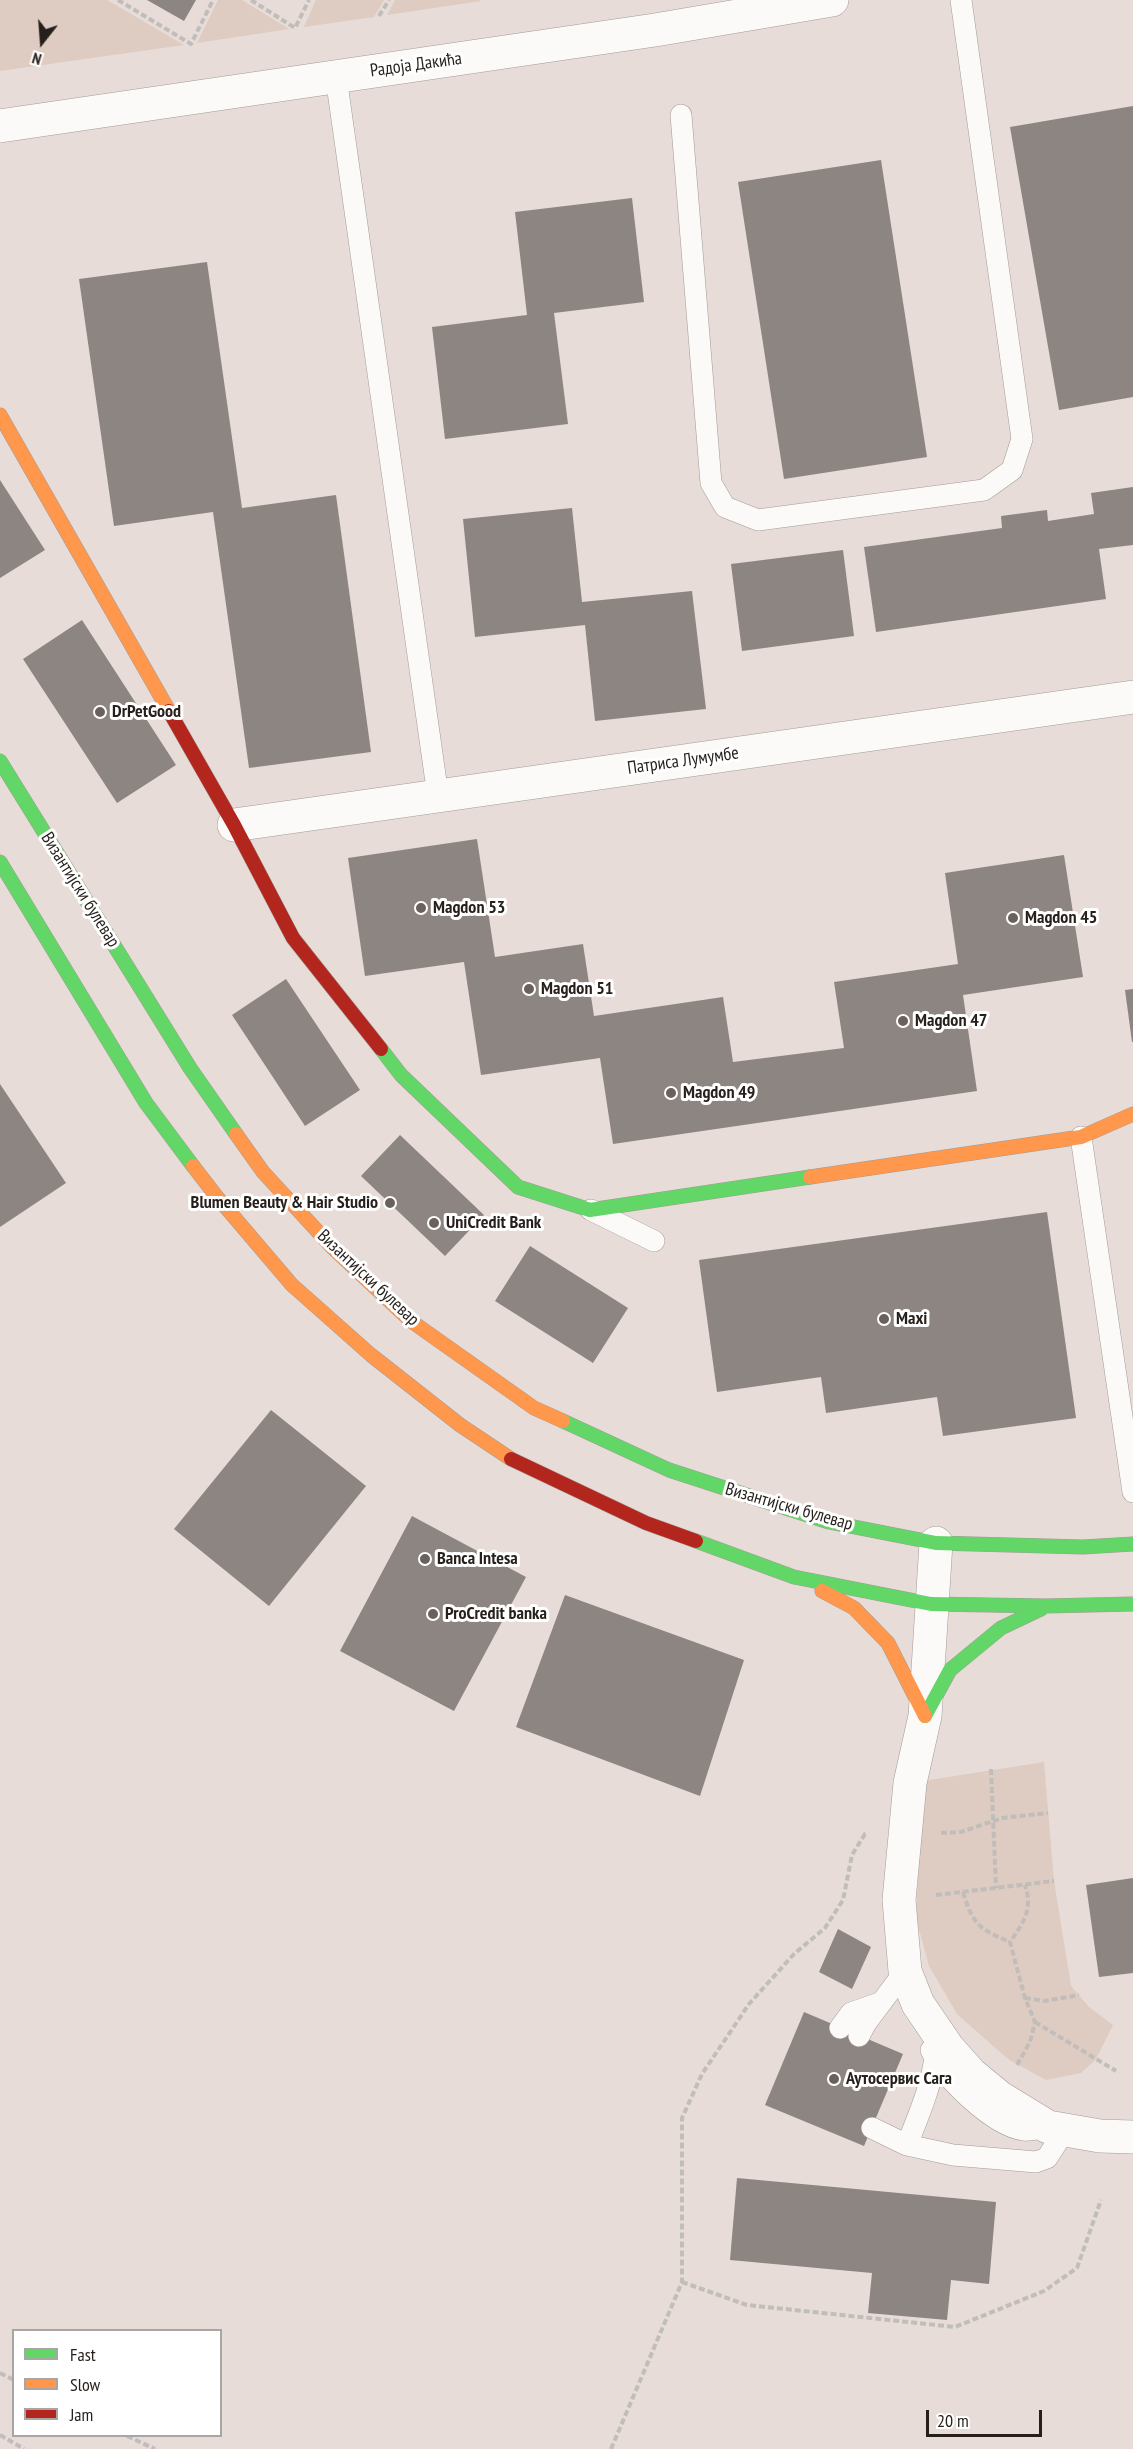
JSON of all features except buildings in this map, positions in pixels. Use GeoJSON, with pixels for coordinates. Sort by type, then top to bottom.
{"type":"FeatureCollection","features":[{"type":"Feature","properties":{"kind":"street","name":"Радоја Дакића"},"geometry":{"type":"LineString","coordinates":[[0,126],[336,76],[701,11],[832,0]]}},
{"type":"Feature","properties":{"kind":"street"},"geometry":{"type":"LineString","coordinates":[[0,415],[234,825],[293,938],[400,1075],[518,1187],[590,1210],[1081,1137],[1133,1114]]}},
{"type":"Feature","properties":{"kind":"street","name":"Патриса Лумумбе"},"geometry":{"type":"LineString","coordinates":[[234,825],[1133,697]]}},
{"type":"Feature","properties":{"kind":"street","name":"Византијски булевар"},"geometry":{"type":"LineString","coordinates":[[0,761],[190,1068],[263,1172],[332,1247],[411,1321],[534,1408],[669,1470],[829,1522],[936,1543],[1083,1547],[1133,1544]]}},
{"type":"Feature","properties":{"kind":"street"},"geometry":{"type":"LineString","coordinates":[[0,862],[146,1103],[217,1197],[301,1293],[371,1355],[460,1425],[504,1456],[646,1523],[794,1577],[854,1608],[888,1643],[925,1716]]}},
{"type":"Feature","properties":{"kind":"street"},"geometry":{"type":"LineString","coordinates":[[936,1543],[925,1716],[910,1783],[898,1900],[905,1971],[918,2004],[948,2048],[971,2074],[999,2097],[1057,2129],[1100,2136],[1133,2137]]}},
{"type":"Feature","properties":{"kind":"street"},"geometry":{"type":"LineString","coordinates":[[794,1577],[931,1604],[1046,1606],[1133,1604]]}},
{"type":"Feature","properties":{"kind":"street"},"geometry":{"type":"LineString","coordinates":[[925,1716],[950,1670],[1002,1628],[1046,1606]]}},
{"type":"Feature","properties":{"kind":"lane"},"geometry":{"type":"LineString","coordinates":[[681,115],[711,483],[725,507],[758,520],[984,490],[1012,470],[1022,439],[961,0]]}},
{"type":"Feature","properties":{"kind":"lane"},"geometry":{"type":"LineString","coordinates":[[336,76],[438,796]]}},
{"type":"Feature","properties":{"kind":"lane"},"geometry":{"type":"LineString","coordinates":[[1081,1137],[1133,1492]]}},
{"type":"Feature","properties":{"kind":"lane"},"geometry":{"type":"LineString","coordinates":[[590,1210],[654,1241]]}},
{"type":"Feature","properties":{"kind":"lane"},"geometry":{"type":"LineString","coordinates":[[860,2036],[866,2023],[905,1971]]}},
{"type":"Feature","properties":{"kind":"lane"},"geometry":{"type":"LineString","coordinates":[[840,2028],[851,2013],[882,2002]]}},
{"type":"Feature","properties":{"kind":"lane"},"geometry":{"type":"LineString","coordinates":[[872,2128],[907,2145],[954,2156],[1036,2162],[1047,2158],[1057,2129],[1025,2130],[1008,2126],[960,2090],[934,2057],[924,2034],[918,2004]]}},
{"type":"Feature","properties":{"kind":"lane"},"geometry":{"type":"LineString","coordinates":[[907,2145],[930,2086],[934,2057]]}},
{"type":"Feature","properties":{"kind":"path"},"geometry":{"type":"LineString","coordinates":[[118,0],[191,44],[213,0]]}},
{"type":"Feature","properties":{"kind":"path"},"geometry":{"type":"LineString","coordinates":[[250,0],[295,28],[309,0]]}},
{"type":"Feature","properties":{"kind":"path"},"geometry":{"type":"LineString","coordinates":[[379,16],[388,0]]}},
{"type":"Feature","properties":{"kind":"path"},"geometry":{"type":"LineString","coordinates":[[991,1769],[996,1888]]}},
{"type":"Feature","properties":{"kind":"path"},"geometry":{"type":"LineString","coordinates":[[611,2449],[682,2282],[682,2118],[702,2074],[749,2004],[794,1953],[825,1928],[843,1900],[852,1855],[865,1834],[904,1828],[944,1833],[961,1832],[994,1820],[1048,1813]]}},
{"type":"Feature","properties":{"kind":"path"},"geometry":{"type":"LineString","coordinates":[[898,1900],[1054,1881]]}},
{"type":"Feature","properties":{"kind":"path"},"geometry":{"type":"LineString","coordinates":[[1025,1885],[1030,1900],[1027,1914],[1010,1942],[1025,1998],[1035,2022],[1116,2071]]}},
{"type":"Feature","properties":{"kind":"path"},"geometry":{"type":"LineString","coordinates":[[963,1892],[970,1914],[984,1931],[1010,1942]]}},
{"type":"Feature","properties":{"kind":"path"},"geometry":{"type":"LineString","coordinates":[[1025,1998],[1046,2001],[1078,1995]]}},
{"type":"Feature","properties":{"kind":"path"},"geometry":{"type":"LineString","coordinates":[[999,2097],[1030,2042],[1035,2022]]}},
{"type":"Feature","properties":{"kind":"path"},"geometry":{"type":"LineString","coordinates":[[682,2282],[747,2305],[955,2327],[1044,2291],[1077,2268],[1101,2200]]}},
{"type":"Feature","properties":{"kind":"path"},"geometry":{"type":"LineString","coordinates":[[0,2435],[24,2449]]}},
{"type":"Feature","properties":{"kind":"path"},"geometry":{"type":"LineString","coordinates":[[129,2437],[155,2449]]}},
{"type":"Feature","properties":{"kind":"shaded area"},"geometry":{"type":"Polygon","coordinates":[[[0,0],[107,0],[184,45],[0,71],[0,0]]]}},
{"type":"Feature","properties":{"kind":"shaded area"},"geometry":{"type":"Polygon","coordinates":[[[218,0],[242,0],[289,29],[197,43],[218,0]]]}},
{"type":"Feature","properties":{"kind":"shaded area"},"geometry":{"type":"Polygon","coordinates":[[[316,0],[384,0],[374,17],[304,27],[316,0]]]}},
{"type":"Feature","properties":{"kind":"shaded area"},"geometry":{"type":"Polygon","coordinates":[[[395,0],[479,0],[481,1],[387,15],[395,0]]]}},
{"type":"Feature","properties":{"kind":"shaded area"},"geometry":{"type":"Polygon","coordinates":[[[1044,1762],[1054,1881],[1071,1986],[1089,2007],[1113,2025],[1096,2059],[1081,2073],[1046,2080],[1008,2059],[957,2014],[929,1966],[916,1918],[923,1781],[1044,1762]]]}},
{"type":"Feature","properties":{"kind":"traffic: fast"},"geometry":{"type":"LineString","coordinates":[[0,761],[190,1068],[236,1134]]}},
{"type":"Feature","properties":{"kind":"traffic: fast"},"geometry":{"type":"LineString","coordinates":[[0,862],[146,1103],[193,1166]]}},
{"type":"Feature","properties":{"kind":"traffic: fast"},"geometry":{"type":"LineString","coordinates":[[381,1049],[401,1075],[518,1187],[590,1210],[810,1177]]}},
{"type":"Feature","properties":{"kind":"traffic: fast"},"geometry":{"type":"LineString","coordinates":[[563,1421],[669,1470],[829,1522],[936,1543],[1083,1547],[1133,1544]]}},
{"type":"Feature","properties":{"kind":"traffic: fast"},"geometry":{"type":"LineString","coordinates":[[696,1541],[794,1577],[931,1604],[1046,1606],[1133,1604]]}},
{"type":"Feature","properties":{"kind":"traffic: fast"},"geometry":{"type":"LineString","coordinates":[[925,1716],[950,1670],[1001,1628],[1041,1609]]}},
{"type":"Feature","properties":{"kind":"traffic: slow"},"geometry":{"type":"LineString","coordinates":[[0,415],[169,711]]}},
{"type":"Feature","properties":{"kind":"traffic: slow"},"geometry":{"type":"LineString","coordinates":[[810,1177],[1081,1137],[1133,1114]]}},
{"type":"Feature","properties":{"kind":"traffic: slow"},"geometry":{"type":"LineString","coordinates":[[236,1134],[263,1172],[332,1247],[411,1321],[534,1408],[563,1421]]}},
{"type":"Feature","properties":{"kind":"traffic: slow"},"geometry":{"type":"LineString","coordinates":[[193,1166],[292,1285],[371,1355],[460,1425],[511,1459]]}},
{"type":"Feature","properties":{"kind":"traffic: slow"},"geometry":{"type":"LineString","coordinates":[[822,1591],[854,1608],[888,1643],[925,1716]]}},
{"type":"Feature","properties":{"kind":"traffic: jam"},"geometry":{"type":"LineString","coordinates":[[169,711],[234,825],[293,938],[381,1049]]}},
{"type":"Feature","properties":{"kind":"traffic: jam"},"geometry":{"type":"LineString","coordinates":[[511,1459],[646,1523],[696,1541]]}},
{"type":"Feature","properties":{"kind":"place","name":"DrPetGood"},"geometry":{"type":"Point","coordinates":[100,712]}},
{"type":"Feature","properties":{"kind":"place","name":"Magdon 53"},"geometry":{"type":"Point","coordinates":[421,908]}},
{"type":"Feature","properties":{"kind":"place","name":"Magdon 45"},"geometry":{"type":"Point","coordinates":[1013,918]}},
{"type":"Feature","properties":{"kind":"place","name":"Magdon 51"},"geometry":{"type":"Point","coordinates":[529,989]}},
{"type":"Feature","properties":{"kind":"place","name":"Magdon 47"},"geometry":{"type":"Point","coordinates":[903,1021]}},
{"type":"Feature","properties":{"kind":"place","name":"Magdon 49"},"geometry":{"type":"Point","coordinates":[671,1093]}},
{"type":"Feature","properties":{"kind":"place","name":"Blumen Beauty & Hair Studio"},"geometry":{"type":"Point","coordinates":[390,1203]}},
{"type":"Feature","properties":{"kind":"place","name":"UniCredit Bank"},"geometry":{"type":"Point","coordinates":[434,1223]}},
{"type":"Feature","properties":{"kind":"place","name":"Maxi"},"geometry":{"type":"Point","coordinates":[884,1319]}},
{"type":"Feature","properties":{"kind":"place","name":"Banca Intesa"},"geometry":{"type":"Point","coordinates":[425,1559]}},
{"type":"Feature","properties":{"kind":"place","name":"ProCredit banka"},"geometry":{"type":"Point","coordinates":[433,1614]}},
{"type":"Feature","properties":{"kind":"place","name":"Аутосервис Сага"},"geometry":{"type":"Point","coordinates":[834,2079]}}]}
